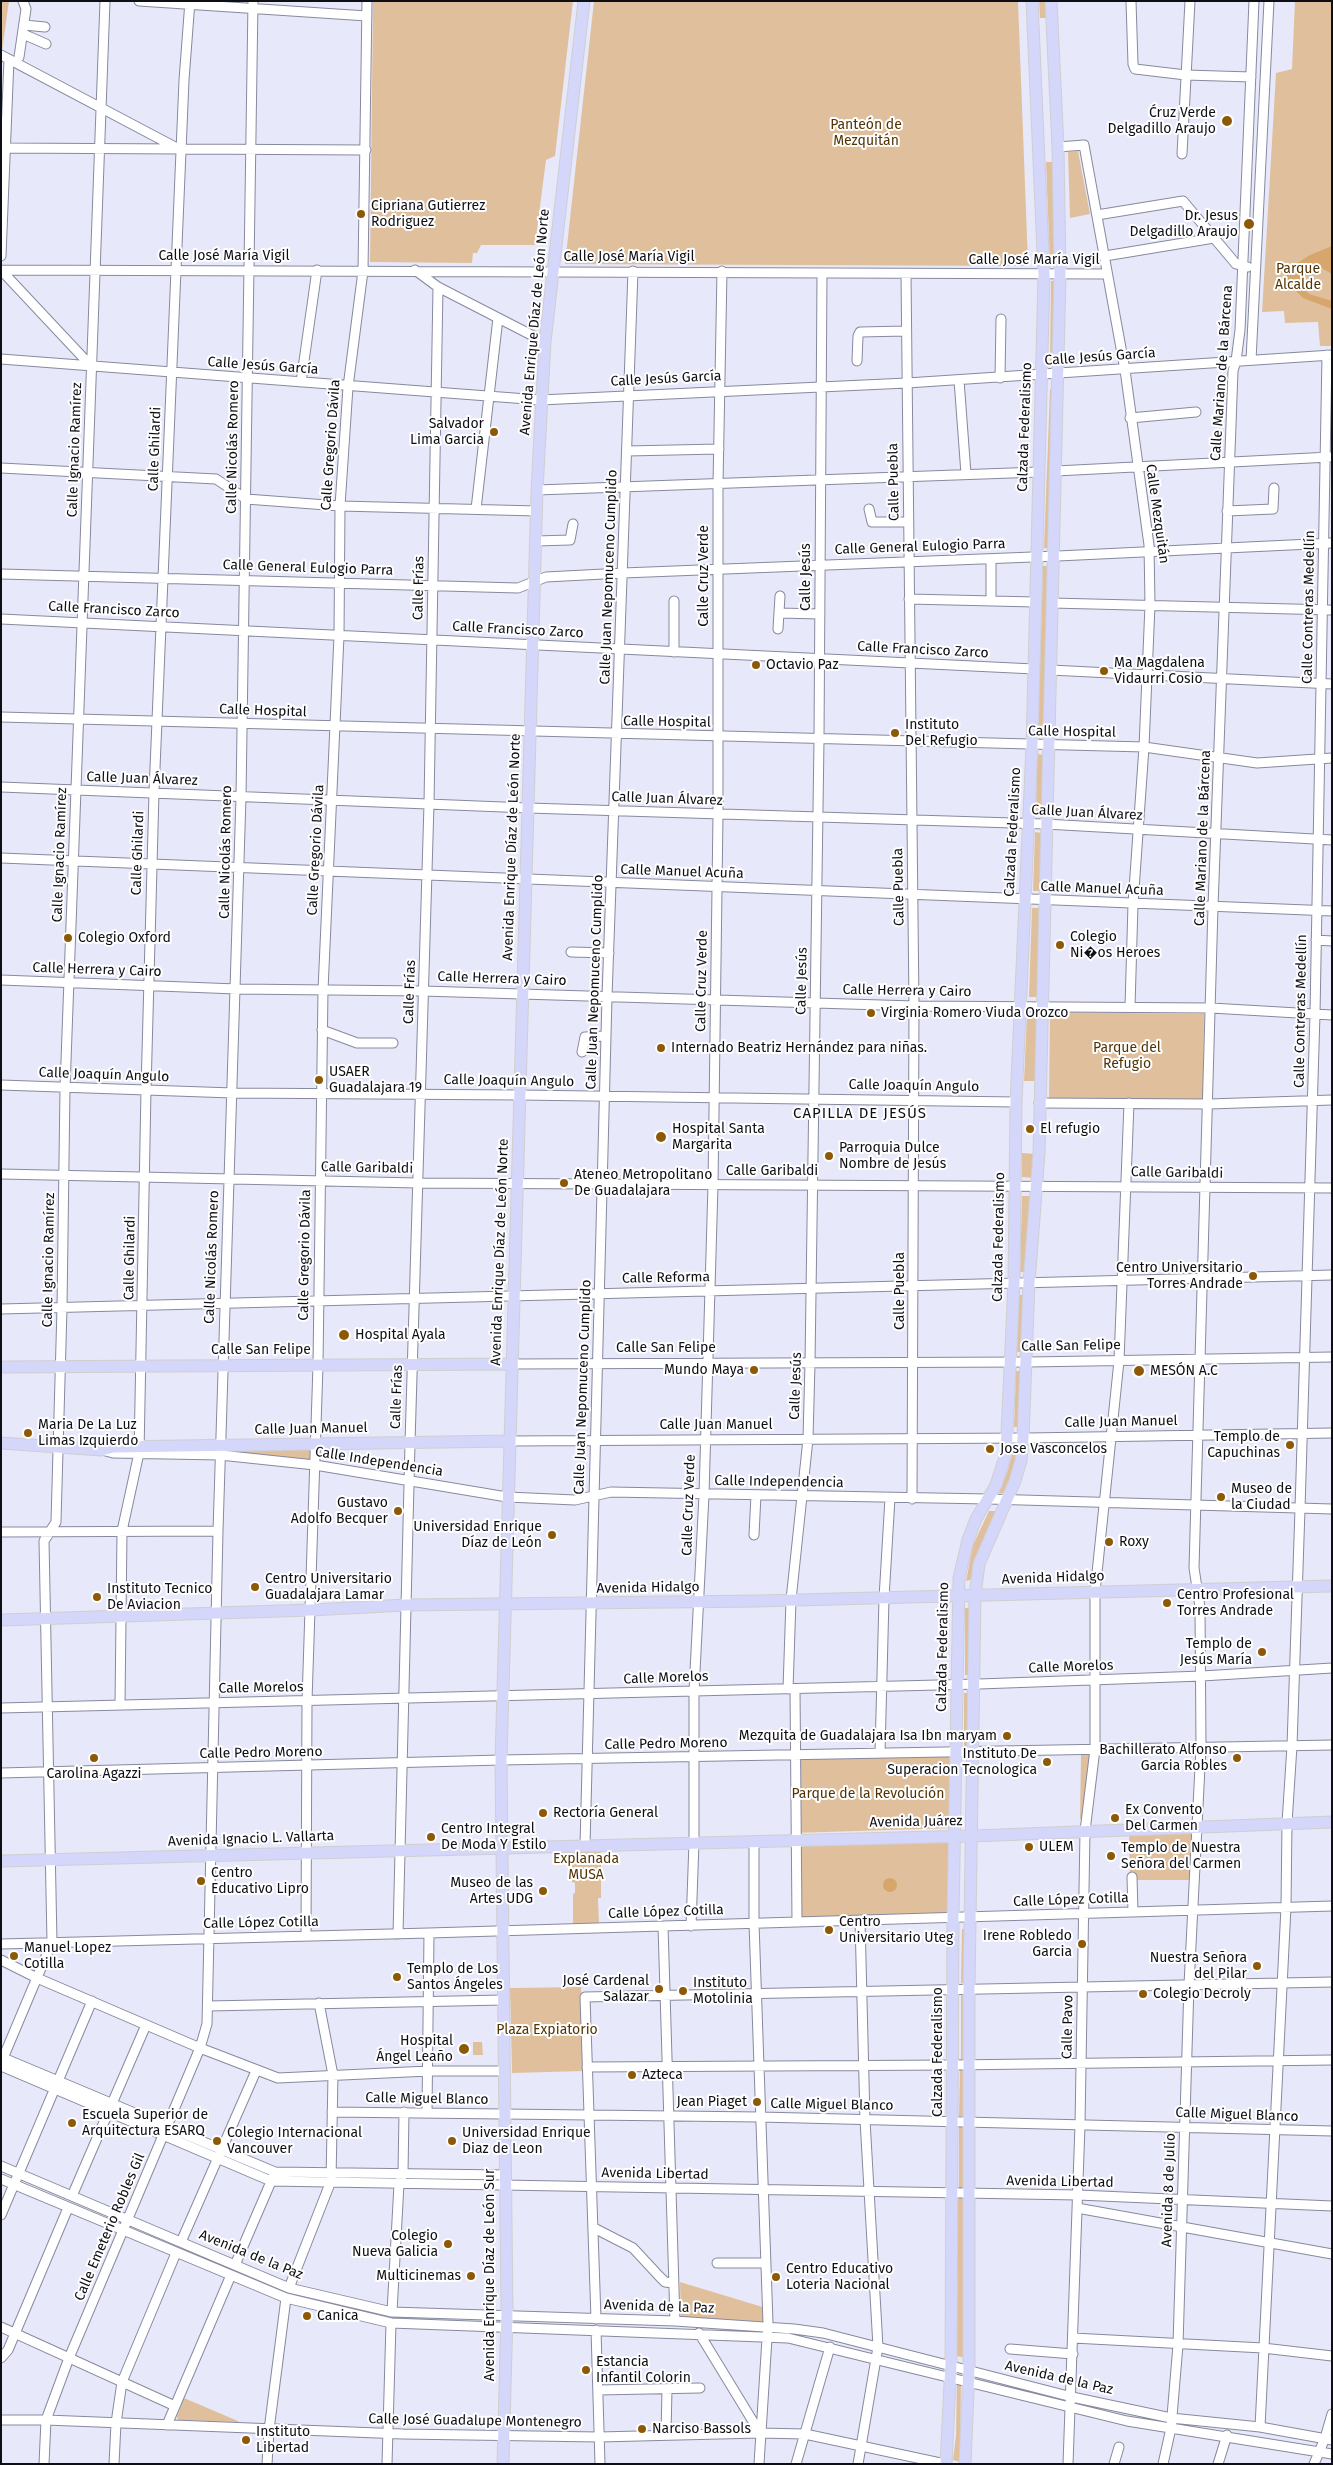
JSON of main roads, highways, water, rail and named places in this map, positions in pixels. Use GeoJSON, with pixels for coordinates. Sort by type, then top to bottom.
{"type":"FeatureCollection","features":[{"type":"Feature","properties":{"kind":"main road","name":"Avenida Enrique Díaz de León Norte"},"geometry":{"type":"LineString","coordinates":[[502,1696],[540,400],[584,1]]}},
{"type":"Feature","properties":{"kind":"main road","name":"Calzada Federalismo"},"geometry":{"type":"LineString","coordinates":[[965,2463],[952,2193],[954,1836],[958,1596],[962,1562],[968,1540],[1002,1470],[1007,1438],[1014,1283],[1016,1102],[1032,746],[1044,275],[1032,1]]}},
{"type":"Feature","properties":{"kind":"main road","name":"Calzada Federalismo"},"geometry":{"type":"LineString","coordinates":[[946,2464],[960,2374],[969,2193],[969,1988],[973,1836],[972,1752],[975,1595],[980,1564],[1017,1474],[1024,1438],[1029,1283],[1037,1187],[1060,275],[1058,146],[1051,1]]}},
{"type":"Feature","properties":{"kind":"main road","name":"Calle San Felipe"},"geometry":{"type":"LineString","coordinates":[[1,1367],[512,1364]]}},
{"type":"Feature","properties":{"kind":"main road","name":"Calle Juan Manuel"},"geometry":{"type":"LineString","coordinates":[[1,1443],[101,1450],[220,1450],[316,1443],[510,1441]]}},
{"type":"Feature","properties":{"kind":"main road","name":"Avenida Hidalgo"},"geometry":{"type":"LineString","coordinates":[[1,1620],[311,1610],[406,1604],[698,1602],[1332,1586]]}},
{"type":"Feature","properties":{"kind":"main road","name":"Avenida Enrique Díaz de León Sur"},"geometry":{"type":"LineString","coordinates":[[502,1696],[501,1847],[504,1931],[507,2322],[502,2464]]}},
{"type":"Feature","properties":{"kind":"main road","name":"Avenida Juárez"},"geometry":{"type":"LineString","coordinates":[[501,1847],[973,1836],[1332,1822]]}},
{"type":"Feature","properties":{"kind":"main road","name":"Avenida Ignacio L. Vallarta"},"geometry":{"type":"LineString","coordinates":[[1,1861],[501,1847]]}},
{"type":"Feature","properties":{"kind":"place","name":"Ćruz Verde Delgadillo Araujo"},"geometry":{"type":"Point","coordinates":[1227,121]}},
{"type":"Feature","properties":{"kind":"place","name":"Cipriana Gutierrez Rodriguez"},"geometry":{"type":"Point","coordinates":[361,214]}},
{"type":"Feature","properties":{"kind":"place","name":"Dr. Jesus Delgadillo Araujo"},"geometry":{"type":"Point","coordinates":[1249,224]}},
{"type":"Feature","properties":{"kind":"place","name":"Salvador Lima Garcia"},"geometry":{"type":"Point","coordinates":[494,432]}},
{"type":"Feature","properties":{"kind":"place","name":"Octavio Paz"},"geometry":{"type":"Point","coordinates":[756,665]}},
{"type":"Feature","properties":{"kind":"place","name":"Ma Magdalena Vidaurri Cosio"},"geometry":{"type":"Point","coordinates":[1104,671]}},
{"type":"Feature","properties":{"kind":"place","name":"Instituto Del Refugio"},"geometry":{"type":"Point","coordinates":[895,733]}},
{"type":"Feature","properties":{"kind":"place","name":"Colegio Oxford"},"geometry":{"type":"Point","coordinates":[68,938]}},
{"type":"Feature","properties":{"kind":"place","name":"Colegio Ni�os Heroes"},"geometry":{"type":"Point","coordinates":[1060,945]}},
{"type":"Feature","properties":{"kind":"place","name":"Virginia Romero Viuda Orozco"},"geometry":{"type":"Point","coordinates":[871,1013]}},
{"type":"Feature","properties":{"kind":"place","name":"Internado Beatriz Hernández para niñas."},"geometry":{"type":"Point","coordinates":[661,1048]}},
{"type":"Feature","properties":{"kind":"place","name":"USAER Guadalajara 19"},"geometry":{"type":"Point","coordinates":[319,1080]}},
{"type":"Feature","properties":{"kind":"place","name":"El refugio"},"geometry":{"type":"Point","coordinates":[1030,1129]}},
{"type":"Feature","properties":{"kind":"place","name":"Hospital Santa Margarita"},"geometry":{"type":"Point","coordinates":[661,1137]}},
{"type":"Feature","properties":{"kind":"place","name":"Parroquia Dulce Nombre de Jesús"},"geometry":{"type":"Point","coordinates":[829,1156]}},
{"type":"Feature","properties":{"kind":"place","name":"Ateneo Metropolitano De Guadalajara"},"geometry":{"type":"Point","coordinates":[564,1183]}},
{"type":"Feature","properties":{"kind":"place","name":"Centro Universitario Torres Andrade"},"geometry":{"type":"Point","coordinates":[1253,1276]}},
{"type":"Feature","properties":{"kind":"place","name":"Hospital Ayala"},"geometry":{"type":"Point","coordinates":[344,1335]}},
{"type":"Feature","properties":{"kind":"place","name":"Mundo Maya"},"geometry":{"type":"Point","coordinates":[754,1370]}},
{"type":"Feature","properties":{"kind":"place","name":"MESÓN A.C"},"geometry":{"type":"Point","coordinates":[1139,1371]}},
{"type":"Feature","properties":{"kind":"place","name":"Maria De La Luz Limas Izquierdo"},"geometry":{"type":"Point","coordinates":[28,1433]}},
{"type":"Feature","properties":{"kind":"place","name":"Templo de Capuchinas"},"geometry":{"type":"Point","coordinates":[1290,1445]}},
{"type":"Feature","properties":{"kind":"place","name":"Jose Vasconcelos"},"geometry":{"type":"Point","coordinates":[990,1449]}},
{"type":"Feature","properties":{"kind":"place","name":"Museo de la Ciudad"},"geometry":{"type":"Point","coordinates":[1221,1497]}},
{"type":"Feature","properties":{"kind":"place","name":"Gustavo Adolfo Becquer"},"geometry":{"type":"Point","coordinates":[398,1511]}},
{"type":"Feature","properties":{"kind":"place","name":"Universidad Enrique Díaz de León"},"geometry":{"type":"Point","coordinates":[552,1535]}},
{"type":"Feature","properties":{"kind":"place","name":"Roxy"},"geometry":{"type":"Point","coordinates":[1109,1542]}},
{"type":"Feature","properties":{"kind":"place","name":"Centro Universitario Guadalajara Lamar"},"geometry":{"type":"Point","coordinates":[255,1587]}},
{"type":"Feature","properties":{"kind":"place","name":"Instituto Tecnico De Aviacion"},"geometry":{"type":"Point","coordinates":[97,1597]}},
{"type":"Feature","properties":{"kind":"place","name":"Centro Profesional Torres Andrade"},"geometry":{"type":"Point","coordinates":[1167,1603]}},
{"type":"Feature","properties":{"kind":"place","name":"Templo de Jesús María"},"geometry":{"type":"Point","coordinates":[1262,1652]}},
{"type":"Feature","properties":{"kind":"place","name":"Mezquita de Guadalajara Isa Ibn maryam"},"geometry":{"type":"Point","coordinates":[1007,1736]}},
{"type":"Feature","properties":{"kind":"place","name":"Carolina Agazzi"},"geometry":{"type":"Point","coordinates":[94,1758]}},
{"type":"Feature","properties":{"kind":"place","name":"Bachillerato Alfonso Garcia Robles"},"geometry":{"type":"Point","coordinates":[1237,1758]}},
{"type":"Feature","properties":{"kind":"place","name":"Instituto De Superacion Tecnologica"},"geometry":{"type":"Point","coordinates":[1047,1762]}},
{"type":"Feature","properties":{"kind":"place","name":"Rectoría General"},"geometry":{"type":"Point","coordinates":[543,1813]}},
{"type":"Feature","properties":{"kind":"place","name":"Ex Convento Del Carmen"},"geometry":{"type":"Point","coordinates":[1115,1818]}},
{"type":"Feature","properties":{"kind":"place","name":"Centro Integral De Moda Y Estilo"},"geometry":{"type":"Point","coordinates":[431,1837]}},
{"type":"Feature","properties":{"kind":"place","name":"ULEM"},"geometry":{"type":"Point","coordinates":[1029,1847]}},
{"type":"Feature","properties":{"kind":"place","name":"Templo de Nuestra Señora del Carmen"},"geometry":{"type":"Point","coordinates":[1111,1856]}},
{"type":"Feature","properties":{"kind":"place","name":"Centro Educativo Lipro"},"geometry":{"type":"Point","coordinates":[201,1881]}},
{"type":"Feature","properties":{"kind":"place","name":"Museo de las Artes UDG"},"geometry":{"type":"Point","coordinates":[543,1891]}},
{"type":"Feature","properties":{"kind":"place","name":"Centro Universitario Uteg"},"geometry":{"type":"Point","coordinates":[829,1930]}},
{"type":"Feature","properties":{"kind":"place","name":"Irene Robledo Garcia"},"geometry":{"type":"Point","coordinates":[1082,1944]}},
{"type":"Feature","properties":{"kind":"place","name":"Manuel Lopez Cotilla"},"geometry":{"type":"Point","coordinates":[14,1956]}},
{"type":"Feature","properties":{"kind":"place","name":"Nuestra Señora del Pilar"},"geometry":{"type":"Point","coordinates":[1257,1966]}},
{"type":"Feature","properties":{"kind":"place","name":"Templo de Los Santos Ángeles"},"geometry":{"type":"Point","coordinates":[397,1977]}},
{"type":"Feature","properties":{"kind":"place","name":"José Cardenal Salazar"},"geometry":{"type":"Point","coordinates":[659,1989]}},
{"type":"Feature","properties":{"kind":"place","name":"Instituto Motolinia"},"geometry":{"type":"Point","coordinates":[683,1991]}},
{"type":"Feature","properties":{"kind":"place","name":"Colegio Decroly"},"geometry":{"type":"Point","coordinates":[1143,1994]}},
{"type":"Feature","properties":{"kind":"place","name":"Hospital Ángel Leaño"},"geometry":{"type":"Point","coordinates":[464,2049]}},
{"type":"Feature","properties":{"kind":"place","name":"Azteca"},"geometry":{"type":"Point","coordinates":[632,2075]}},
{"type":"Feature","properties":{"kind":"place","name":"Jean Piaget"},"geometry":{"type":"Point","coordinates":[757,2102]}},
{"type":"Feature","properties":{"kind":"place","name":"Escuela Superior de Arquitectura ESARQ"},"geometry":{"type":"Point","coordinates":[72,2123]}},
{"type":"Feature","properties":{"kind":"place","name":"Colegio Internacional Vancouver"},"geometry":{"type":"Point","coordinates":[217,2141]}},
{"type":"Feature","properties":{"kind":"place","name":"Universidad Enrique Diaz de Leon"},"geometry":{"type":"Point","coordinates":[452,2141]}},
{"type":"Feature","properties":{"kind":"place","name":"Colegio Nueva Galicia"},"geometry":{"type":"Point","coordinates":[448,2244]}},
{"type":"Feature","properties":{"kind":"place","name":"Multicinemas"},"geometry":{"type":"Point","coordinates":[471,2276]}},
{"type":"Feature","properties":{"kind":"place","name":"Centro Educativo Loteria Nacional"},"geometry":{"type":"Point","coordinates":[776,2277]}},
{"type":"Feature","properties":{"kind":"place","name":"Canica"},"geometry":{"type":"Point","coordinates":[307,2316]}},
{"type":"Feature","properties":{"kind":"place","name":"Estancia Infantil Colorin"},"geometry":{"type":"Point","coordinates":[586,2370]}},
{"type":"Feature","properties":{"kind":"place","name":"Narciso Bassols"},"geometry":{"type":"Point","coordinates":[642,2429]}},
{"type":"Feature","properties":{"kind":"place","name":"Instituto Libertad"},"geometry":{"type":"Point","coordinates":[246,2440]}},
{"type":"Feature","properties":{"kind":"district","name":"CAPILLA DE JESÚS"},"geometry":{"type":"Point","coordinates":[860,1114]}},
{"type":"Feature","properties":{"kind":"park label","name":"Panteón de Mezquitán"},"geometry":{"type":"Point","coordinates":[866,134]}},
{"type":"Feature","properties":{"kind":"park label","name":"Parque Alcalde"},"geometry":{"type":"Point","coordinates":[1298,278]}},
{"type":"Feature","properties":{"kind":"park label","name":"Parque del Refugio"},"geometry":{"type":"Point","coordinates":[1127,1056]}},
{"type":"Feature","properties":{"kind":"park label","name":"Parque de la Revolución"},"geometry":{"type":"Point","coordinates":[868,1794]}},
{"type":"Feature","properties":{"kind":"park label","name":"Explanada MUSA"},"geometry":{"type":"Point","coordinates":[586,1868]}},
{"type":"Feature","properties":{"kind":"park label","name":"Plaza Expiatorio"},"geometry":{"type":"Point","coordinates":[547,2030]}}]}
